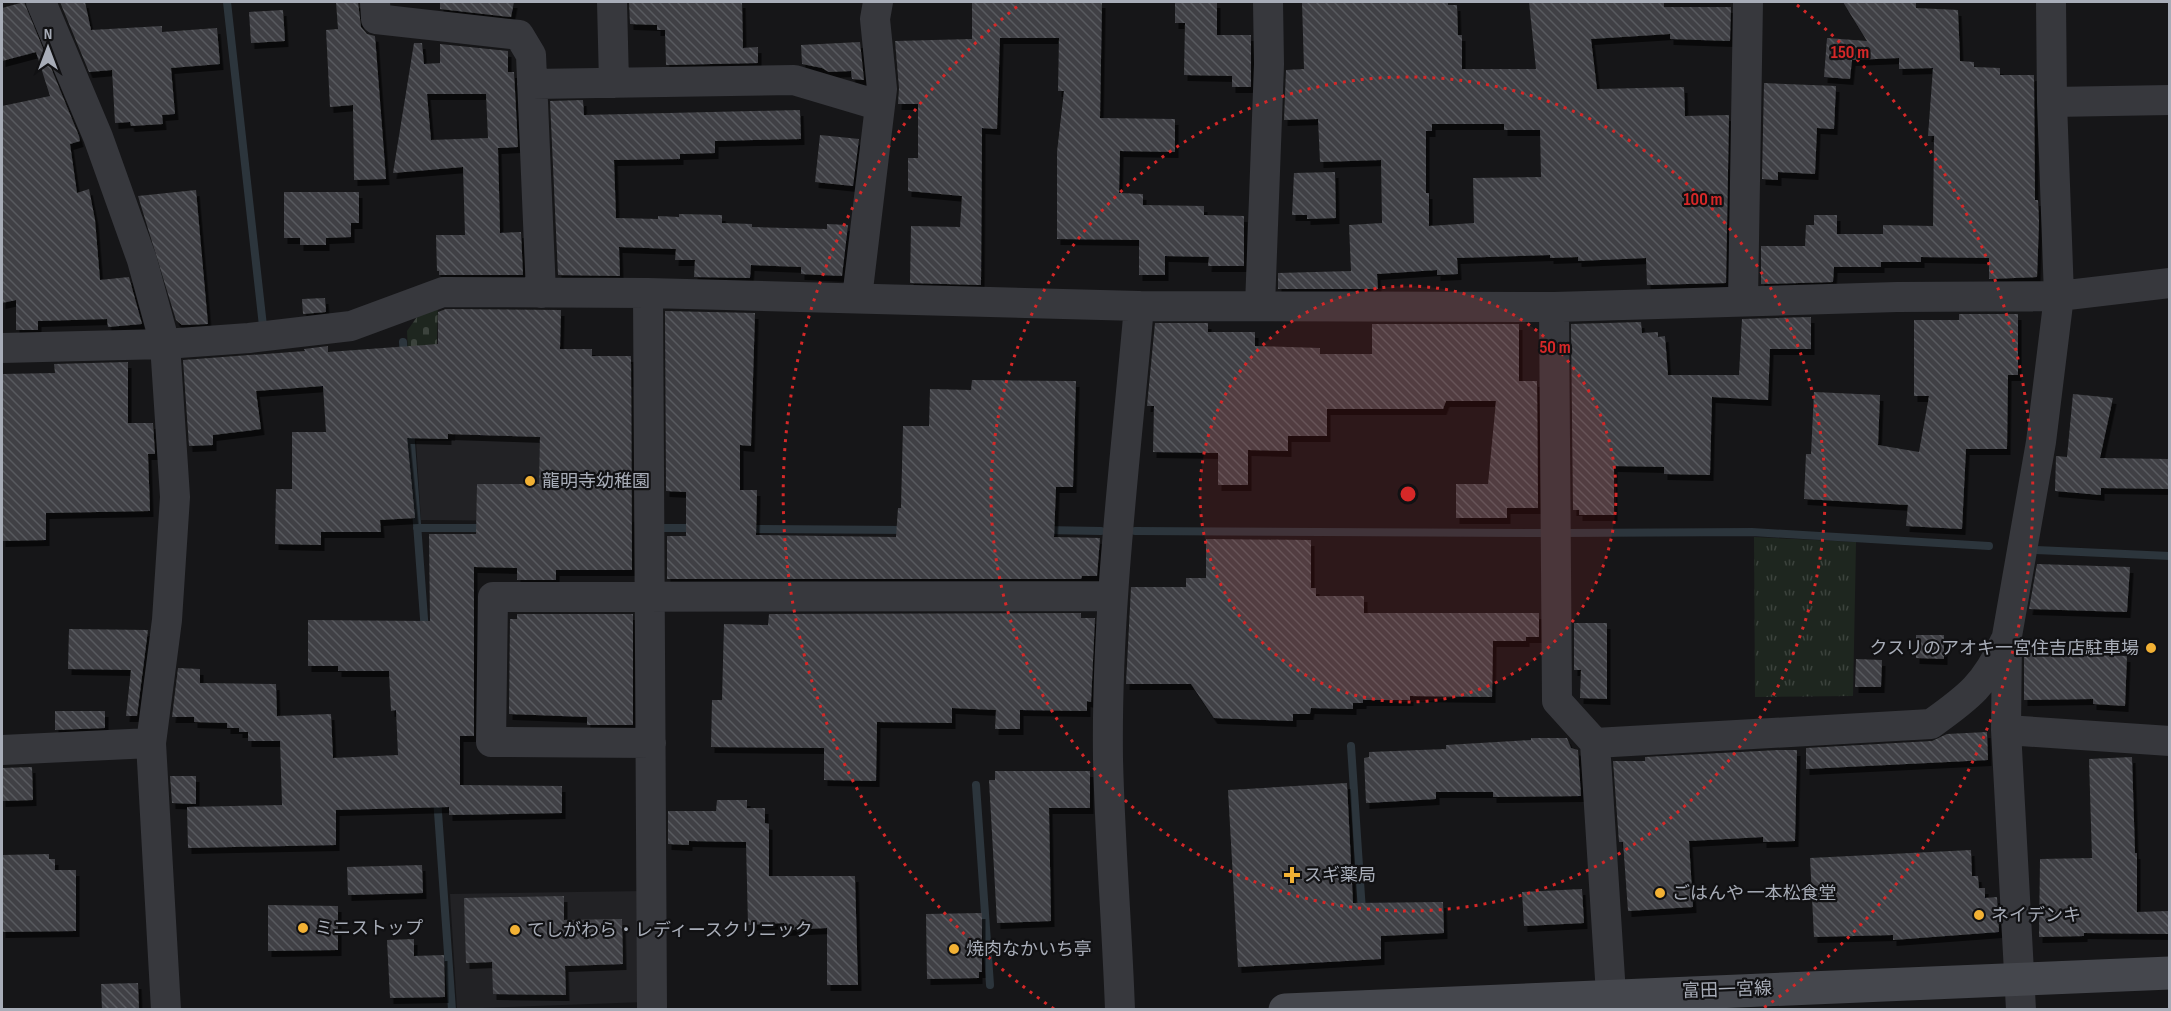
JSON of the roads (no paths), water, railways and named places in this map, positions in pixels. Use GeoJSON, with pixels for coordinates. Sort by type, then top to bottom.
{"type":"FeatureCollection","features":[{"type":"Feature","properties":{"kind":"main road","name":"富田一宮線"},"geometry":{"type":"LineString","coordinates":[[1285,1010],[2020,995],[2169,973]]}},
{"type":"Feature","properties":{"kind":"street"},"geometry":{"type":"LineString","coordinates":[[41,2],[98,137],[141,260],[165,344],[175,498],[167,620],[151,742],[166,1010]]}},
{"type":"Feature","properties":{"kind":"street"},"geometry":{"type":"LineString","coordinates":[[375,2],[376,20],[519,35],[531,55],[541,293]]}},
{"type":"Feature","properties":{"kind":"street"},"geometry":{"type":"LineString","coordinates":[[612,2],[614,83]]}},
{"type":"Feature","properties":{"kind":"street"},"geometry":{"type":"LineString","coordinates":[[857,298],[878,105],[882,89],[875,19],[878,2]]}},
{"type":"Feature","properties":{"kind":"street"},"geometry":{"type":"LineString","coordinates":[[1260,306],[1269,64],[1268,2]]}},
{"type":"Feature","properties":{"kind":"street"},"geometry":{"type":"LineString","coordinates":[[1743,301],[1748,2]]}},
{"type":"Feature","properties":{"kind":"street"},"geometry":{"type":"LineString","coordinates":[[2020,995],[2006,730],[2007,636],[2041,442],[2059,296],[2051,2]]}},
{"type":"Feature","properties":{"kind":"street"},"geometry":{"type":"LineString","coordinates":[[532,84],[794,80],[878,105]]}},
{"type":"Feature","properties":{"kind":"street"},"geometry":{"type":"LineString","coordinates":[[2052,102],[2169,100]]}},
{"type":"Feature","properties":{"kind":"street"},"geometry":{"type":"LineString","coordinates":[[2,348],[165,344],[249,338],[351,326],[443,292],[648,293],[1139,306],[1554,307],[1743,301],[2059,296],[2169,283]]}},
{"type":"Feature","properties":{"kind":"street"},"geometry":{"type":"LineString","coordinates":[[648,293],[652,1010]]}},
{"type":"Feature","properties":{"kind":"street"},"geometry":{"type":"LineString","coordinates":[[1120,1010],[1108,759],[1113,596],[1139,306]]}},
{"type":"Feature","properties":{"kind":"street"},"geometry":{"type":"LineString","coordinates":[[1554,307],[1557,701],[1595,743],[1611,1002]]}},
{"type":"Feature","properties":{"kind":"street"},"geometry":{"type":"LineString","coordinates":[[651,743],[490,742],[493,597],[651,599],[1113,596]]}},
{"type":"Feature","properties":{"kind":"street"},"geometry":{"type":"LineString","coordinates":[[1595,743],[1931,724],[1974,691],[1992,669],[2007,636]]}},
{"type":"Feature","properties":{"kind":"street"},"geometry":{"type":"LineString","coordinates":[[2006,730],[2169,741]]}},
{"type":"Feature","properties":{"kind":"street"},"geometry":{"type":"LineString","coordinates":[[2,750],[151,742]]}},
{"type":"Feature","properties":{"kind":"waterway"},"geometry":{"type":"LineString","coordinates":[[227,2],[263,326]]}},
{"type":"Feature","properties":{"kind":"waterway"},"geometry":{"type":"LineString","coordinates":[[403,342],[404,357]]}},
{"type":"Feature","properties":{"kind":"waterway"},"geometry":{"type":"LineString","coordinates":[[410,429],[425,632]]}},
{"type":"Feature","properties":{"kind":"waterway"},"geometry":{"type":"LineString","coordinates":[[417,528],[486,528]]}},
{"type":"Feature","properties":{"kind":"waterway"},"geometry":{"type":"LineString","coordinates":[[662,528],[697,528]]}},
{"type":"Feature","properties":{"kind":"waterway"},"geometry":{"type":"LineString","coordinates":[[746,529],[907,530]]}},
{"type":"Feature","properties":{"kind":"waterway"},"geometry":{"type":"LineString","coordinates":[[1043,530],[1101,531]]}},
{"type":"Feature","properties":{"kind":"waterway"},"geometry":{"type":"LineString","coordinates":[[1135,531],[1549,533]]}},
{"type":"Feature","properties":{"kind":"waterway"},"geometry":{"type":"LineString","coordinates":[[1562,533],[1752,532],[1989,546]]}},
{"type":"Feature","properties":{"kind":"waterway"},"geometry":{"type":"LineString","coordinates":[[2036,550],[2170,556]]}},
{"type":"Feature","properties":{"kind":"waterway"},"geometry":{"type":"LineString","coordinates":[[1351,746],[1362,911]]}},
{"type":"Feature","properties":{"kind":"waterway"},"geometry":{"type":"LineString","coordinates":[[976,785],[990,985]]}},
{"type":"Feature","properties":{"kind":"waterway"},"geometry":{"type":"LineString","coordinates":[[437,798],[452,1010]]}},
{"type":"Feature","properties":{"kind":"place","name":"龍明寺幼稚園"},"geometry":{"type":"Point","coordinates":[530,481]}},
{"type":"Feature","properties":{"kind":"place","name":"クスリのアオキ一宮住吉店駐車場"},"geometry":{"type":"Point","coordinates":[2151,648]}},
{"type":"Feature","properties":{"kind":"place","name":"スギ薬局"},"geometry":{"type":"Point","coordinates":[1292,875]}},
{"type":"Feature","properties":{"kind":"place","name":"ごはんや 一本松食堂"},"geometry":{"type":"Point","coordinates":[1660,893]}},
{"type":"Feature","properties":{"kind":"place","name":"ネイデンキ"},"geometry":{"type":"Point","coordinates":[1979,915]}},
{"type":"Feature","properties":{"kind":"place","name":"ミニストップ"},"geometry":{"type":"Point","coordinates":[303,928]}},
{"type":"Feature","properties":{"kind":"place","name":"てしがわら・レディースクリニック"},"geometry":{"type":"Point","coordinates":[515,930]}},
{"type":"Feature","properties":{"kind":"place","name":"焼肉なかいち亭"},"geometry":{"type":"Point","coordinates":[954,949]}}]}
